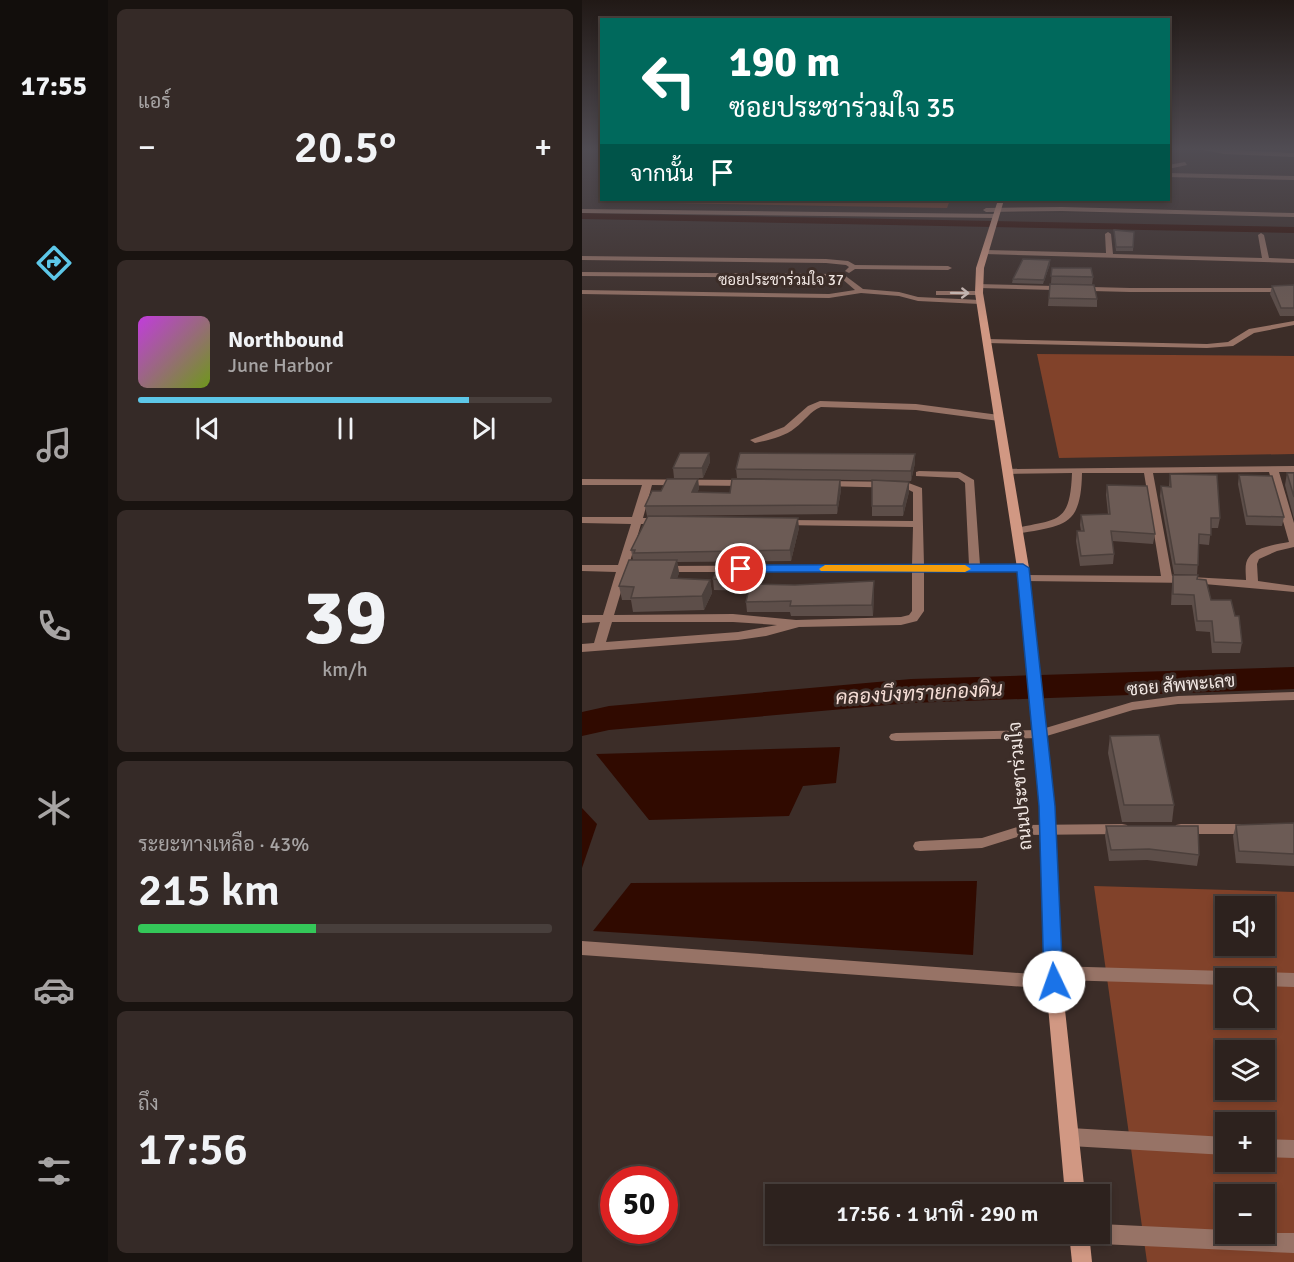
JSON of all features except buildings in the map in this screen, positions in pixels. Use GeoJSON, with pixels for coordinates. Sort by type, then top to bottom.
{"type":"FeatureCollection","features":[{"type":"Feature","properties":{"kind":"main road","name":"ถนนประชาร่วมใจ"},"geometry":{"type":"LineString","coordinates":[[998,207],[980,268],[979,294],[1024,573],[1048,829],[1054,978],[1074,1184]]}},
{"type":"Feature","properties":{"kind":"main road"},"geometry":{"type":"LineString","coordinates":[[1080,1244],[1082,1262]]}},
{"type":"Feature","properties":{"kind":"street"},"geometry":{"type":"LineString","coordinates":[[582,210],[957,216],[1294,215]]}},
{"type":"Feature","properties":{"kind":"street"},"geometry":{"type":"LineString","coordinates":[[1108,234],[1110,256]]}},
{"type":"Feature","properties":{"kind":"street"},"geometry":{"type":"LineString","coordinates":[[1261,236],[1266,260]]}},
{"type":"Feature","properties":{"kind":"street"},"geometry":{"type":"LineString","coordinates":[[985,252],[1294,261]]}},
{"type":"Feature","properties":{"kind":"street"},"geometry":{"type":"LineString","coordinates":[[582,258],[826,261],[848,263],[853,267],[948,268]]}},
{"type":"Feature","properties":{"kind":"street"},"geometry":{"type":"LineString","coordinates":[[843,276],[853,267]]}},
{"type":"Feature","properties":{"kind":"street"},"geometry":{"type":"LineString","coordinates":[[582,274],[843,276],[861,291]]}},
{"type":"Feature","properties":{"kind":"street"},"geometry":{"type":"LineString","coordinates":[[1080,289],[1294,290]]}},
{"type":"Feature","properties":{"kind":"street"},"geometry":{"type":"LineString","coordinates":[[1080,289],[1098,296],[1135,297]]}},
{"type":"Feature","properties":{"kind":"street","name":"ซอยประชาร่วมใจ 37"},"geometry":{"type":"LineString","coordinates":[[582,292],[829,296],[861,291],[899,294],[918,299],[1080,289]]}},
{"type":"Feature","properties":{"kind":"street"},"geometry":{"type":"LineString","coordinates":[[987,341],[1220,346],[1238,341],[1262,328],[1294,323]]}},
{"type":"Feature","properties":{"kind":"street"},"geometry":{"type":"LineString","coordinates":[[755,440],[780,434],[793,426],[810,407],[820,404],[916,407],[999,418]]}},
{"type":"Feature","properties":{"kind":"street"},"geometry":{"type":"LineString","coordinates":[[1252,583],[1251,564],[1254,557],[1274,548],[1294,543],[1273,469]]}},
{"type":"Feature","properties":{"kind":"street"},"geometry":{"type":"LineString","coordinates":[[1007,471],[1294,469]]}},
{"type":"Feature","properties":{"kind":"street"},"geometry":{"type":"LineString","coordinates":[[1017,531],[1060,523],[1067,519],[1077,502],[1077,470]]}},
{"type":"Feature","properties":{"kind":"street"},"geometry":{"type":"LineString","coordinates":[[1148,470],[1167,579]]}},
{"type":"Feature","properties":{"kind":"street"},"geometry":{"type":"LineString","coordinates":[[919,474],[960,475],[970,482],[975,568]]}},
{"type":"Feature","properties":{"kind":"street"},"geometry":{"type":"LineString","coordinates":[[582,482],[765,483]]}},
{"type":"Feature","properties":{"kind":"street"},"geometry":{"type":"LineString","coordinates":[[599,647],[620,569],[648,483]]}},
{"type":"Feature","properties":{"kind":"street"},"geometry":{"type":"LineString","coordinates":[[582,619],[733,618],[799,623],[908,620],[918,611],[918,490],[915,487],[813,483]]}},
{"type":"Feature","properties":{"kind":"street"},"geometry":{"type":"LineString","coordinates":[[582,520],[670,521]]}},
{"type":"Feature","properties":{"kind":"street"},"geometry":{"type":"LineString","coordinates":[[774,523],[918,524]]}},
{"type":"Feature","properties":{"kind":"street"},"geometry":{"type":"LineString","coordinates":[[582,568],[975,568],[1024,573],[1252,583],[1294,588]]}},
{"type":"Feature","properties":{"kind":"street"},"geometry":{"type":"LineString","coordinates":[[582,648],[748,635],[799,623]]}},
{"type":"Feature","properties":{"kind":"street","name":"ซอย สัพพะเลข"},"geometry":{"type":"LineString","coordinates":[[896,737],[1040,734],[1132,706],[1178,700],[1294,696]]}},
{"type":"Feature","properties":{"kind":"street"},"geometry":{"type":"LineString","coordinates":[[920,846],[982,843],[1024,830],[1142,829]]}},
{"type":"Feature","properties":{"kind":"street"},"geometry":{"type":"LineString","coordinates":[[1165,829],[1270,829]]}},
{"type":"Feature","properties":{"kind":"street"},"geometry":{"type":"LineString","coordinates":[[582,948],[1054,978],[1215,978]]}},
{"type":"Feature","properties":{"kind":"street"},"geometry":{"type":"LineString","coordinates":[[1275,979],[1294,980]]}},
{"type":"Feature","properties":{"kind":"street"},"geometry":{"type":"LineString","coordinates":[[1070,1137],[1215,1145]]}},
{"type":"Feature","properties":{"kind":"street"},"geometry":{"type":"LineString","coordinates":[[1275,1148],[1294,1149]]}},
{"type":"Feature","properties":{"kind":"street"},"geometry":{"type":"LineString","coordinates":[[1110,1234],[1294,1243]]}},
{"type":"Feature","properties":{"kind":"shaded area"},"geometry":{"type":"Polygon","coordinates":[[[884,207],[947,207],[947,208],[884,207]]]}},
{"type":"Feature","properties":{"kind":"shaded area"},"geometry":{"type":"Polygon","coordinates":[[[1037,354],[1294,356],[1294,454],[1059,458],[1037,354]]]}},
{"type":"Feature","properties":{"kind":"shaded area"},"geometry":{"type":"Polygon","coordinates":[[[840,747],[836,783],[803,786],[789,816],[649,820],[596,754],[840,747]]]}},
{"type":"Feature","properties":{"kind":"shaded area"},"geometry":{"type":"Polygon","coordinates":[[[582,808],[597,824],[582,868],[582,808]]]}},
{"type":"Feature","properties":{"kind":"shaded area"},"geometry":{"type":"Polygon","coordinates":[[[977,881],[973,955],[593,931],[631,883],[977,881]]]}},
{"type":"Feature","properties":{"kind":"shaded area"},"geometry":{"type":"Polygon","coordinates":[[[1094,886],[1294,892],[1294,1262],[1147,1262],[1094,886]]]}},
{"type":"Feature","properties":{"kind":"waterway"},"geometry":{"type":"LineString","coordinates":[[582,216],[1294,230]]}},
{"type":"Feature","properties":{"kind":"waterway","name":"คลองบึงทรายกองดิน"},"geometry":{"type":"LineString","coordinates":[[582,724],[609,718],[911,691],[1294,678]]}},
{"type":"Feature","properties":{"kind":"slow traffic"},"geometry":{"type":"LineString","coordinates":[[825,569],[965,569]]}},
{"type":"Feature","properties":{"kind":"route"},"geometry":{"type":"LineString","coordinates":[[741,569],[1023,568],[1047,806],[1054,982]]}}]}
